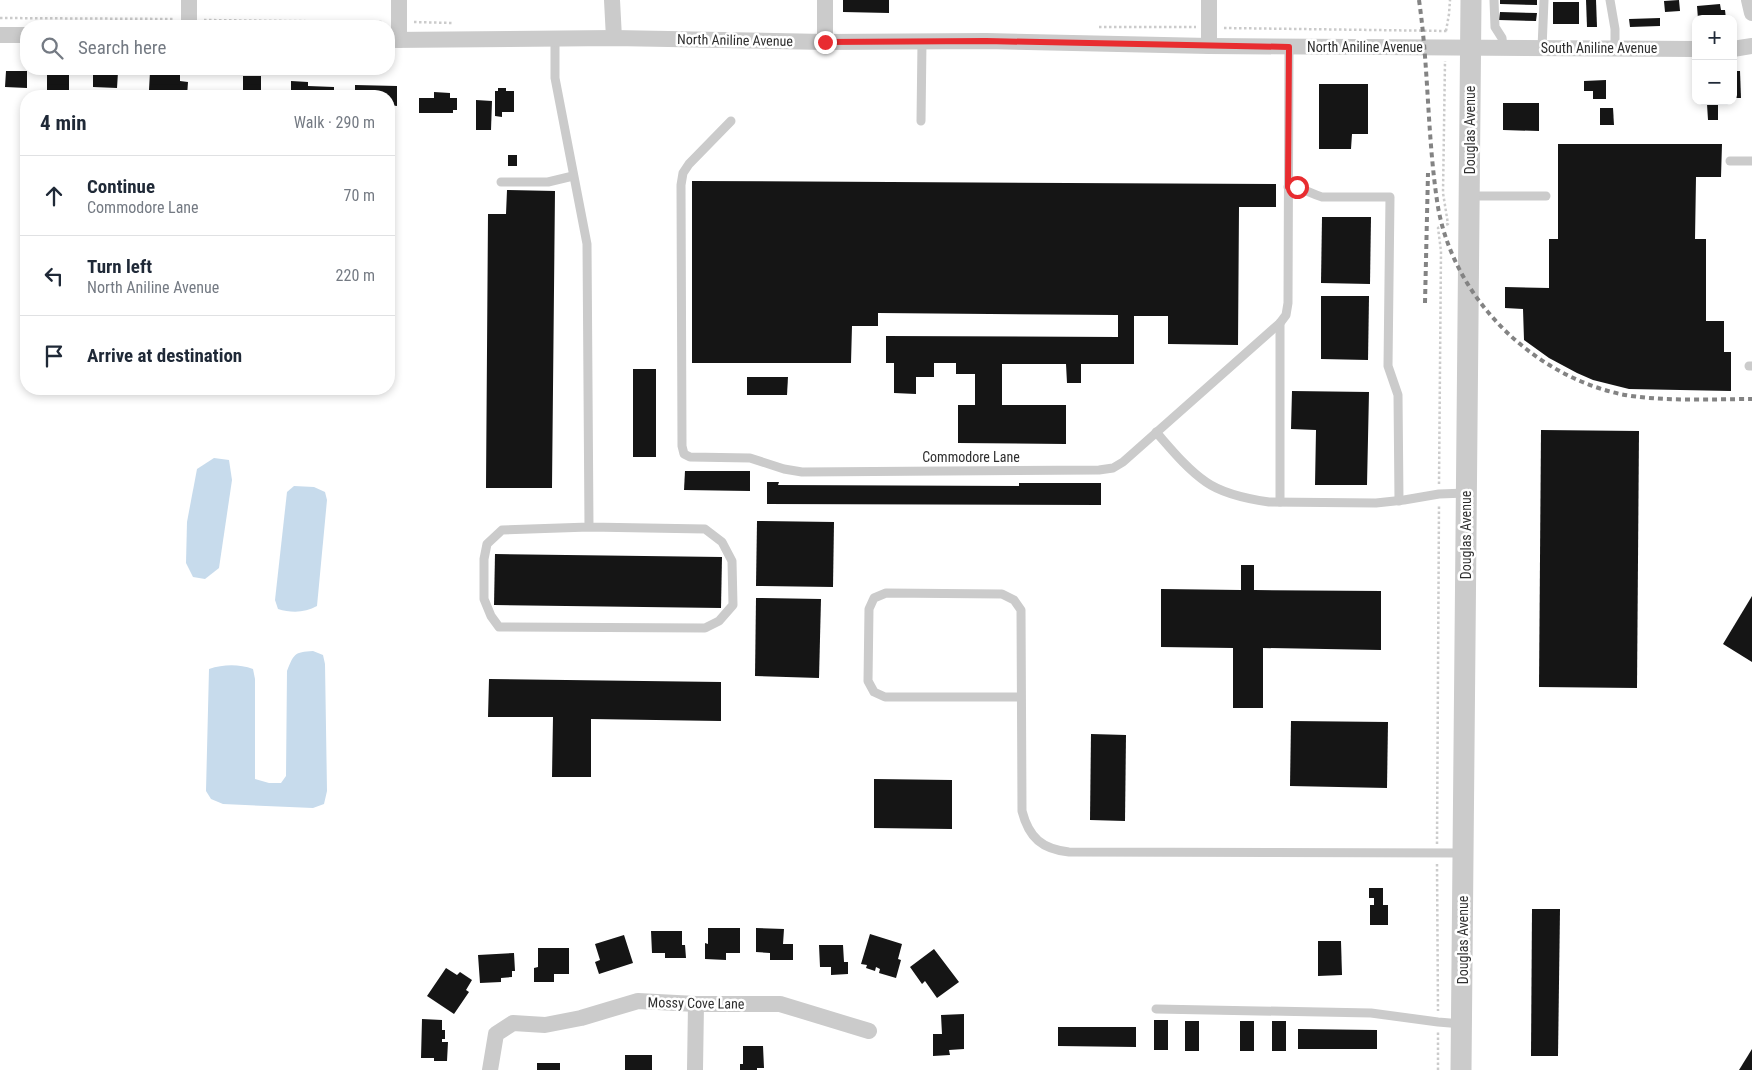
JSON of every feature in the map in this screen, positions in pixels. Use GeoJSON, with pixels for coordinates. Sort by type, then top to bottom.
{"type":"FeatureCollection","features":[{"type":"Feature","properties":{"kind":"street"},"geometry":{"type":"LineString","coordinates":[[189,0],[189,20]]}},
{"type":"Feature","properties":{"kind":"street"},"geometry":{"type":"LineString","coordinates":[[395,32],[399,0]]}},
{"type":"Feature","properties":{"kind":"street"},"geometry":{"type":"LineString","coordinates":[[612,0],[614,38]]}},
{"type":"Feature","properties":{"kind":"street"},"geometry":{"type":"LineString","coordinates":[[825,0],[825,42]]}},
{"type":"Feature","properties":{"kind":"street"},"geometry":{"type":"LineString","coordinates":[[1208,46],[1209,0]]}},
{"type":"Feature","properties":{"kind":"street","name":"Douglas Avenue"},"geometry":{"type":"LineString","coordinates":[[1462,1070],[1471,0]]}},
{"type":"Feature","properties":{"kind":"street"},"geometry":{"type":"LineString","coordinates":[[1749,0],[1752,13]]}},
{"type":"Feature","properties":{"kind":"street"},"geometry":{"type":"LineString","coordinates":[[0,35],[20,35]]}},
{"type":"Feature","properties":{"kind":"street","name":"North Aniline Avenue"},"geometry":{"type":"LineString","coordinates":[[395,40],[614,38],[825,42],[986,41],[1208,46],[1471,48]]}},
{"type":"Feature","properties":{"kind":"street"},"geometry":{"type":"LineString","coordinates":[[1737,48],[1752,46]]}},
{"type":"Feature","properties":{"kind":"street","name":"South Aniline Avenue"},"geometry":{"type":"LineString","coordinates":[[1471,48],[1692,49]]}},
{"type":"Feature","properties":{"kind":"street","name":"Mossy Cove Lane"},"geometry":{"type":"LineString","coordinates":[[490,1070],[496,1034],[513,1024],[545,1025],[581,1018],[638,1002],[780,1004],[869,1030]]}},
{"type":"Feature","properties":{"kind":"street"},"geometry":{"type":"LineString","coordinates":[[695,1070],[696,1004]]}},
{"type":"Feature","properties":{"kind":"lane"},"geometry":{"type":"LineString","coordinates":[[1494,0],[1495,27],[1502,38],[1498,48]]}},
{"type":"Feature","properties":{"kind":"lane"},"geometry":{"type":"LineString","coordinates":[[1542,48],[1544,0]]}},
{"type":"Feature","properties":{"kind":"lane"},"geometry":{"type":"LineString","coordinates":[[1610,0],[1615,29],[1615,48]]}},
{"type":"Feature","properties":{"kind":"lane"},"geometry":{"type":"LineString","coordinates":[[555,38],[555,78],[587,244],[589,527]]}},
{"type":"Feature","properties":{"kind":"lane"},"geometry":{"type":"LineString","coordinates":[[921,121],[922,42]]}},
{"type":"Feature","properties":{"kind":"lane","name":"Commodore Lane"},"geometry":{"type":"LineString","coordinates":[[732,121],[689,164],[683,173],[681,185],[682,446],[684,454],[690,458],[750,458],[784,469],[802,472],[1099,470],[1113,468],[1123,462],[1280,323],[1286,315],[1288,303],[1289,47]]}},
{"type":"Feature","properties":{"kind":"lane"},"geometry":{"type":"LineString","coordinates":[[1730,162],[1752,161]]}},
{"type":"Feature","properties":{"kind":"lane"},"geometry":{"type":"LineString","coordinates":[[502,182],[548,182],[573,176]]}},
{"type":"Feature","properties":{"kind":"lane"},"geometry":{"type":"LineString","coordinates":[[1288,187],[1304,188],[1312,194],[1322,197],[1390,197],[1388,366],[1398,395],[1399,501]]}},
{"type":"Feature","properties":{"kind":"lane"},"geometry":{"type":"LineString","coordinates":[[1470,196],[1546,196]]}},
{"type":"Feature","properties":{"kind":"lane"},"geometry":{"type":"LineString","coordinates":[[1280,323],[1280,502]]}},
{"type":"Feature","properties":{"kind":"lane"},"geometry":{"type":"LineString","coordinates":[[1156,432],[1194,473],[1206,483],[1239,496],[1263,502],[1376,503],[1439,494],[1466,493]]}},
{"type":"Feature","properties":{"kind":"lane"},"geometry":{"type":"LineString","coordinates":[[589,527],[705,529],[722,542],[732,561],[733,605],[719,621],[705,628],[499,627],[491,616],[484,599],[484,559],[487,544],[502,530],[589,527]]}},
{"type":"Feature","properties":{"kind":"lane"},"geometry":{"type":"LineString","coordinates":[[1021,697],[885,697],[874,692],[868,681],[869,609],[874,598],[886,593],[1002,594],[1014,600],[1021,610],[1022,811],[1024,822],[1034,838],[1051,848],[1069,852],[1464,853]]}},
{"type":"Feature","properties":{"kind":"lane"},"geometry":{"type":"LineString","coordinates":[[1156,1009],[1371,1013],[1462,1024]]}},
{"type":"Feature","properties":{"kind":"path"},"geometry":{"type":"LineString","coordinates":[[1446,32],[1450,0]]}},
{"type":"Feature","properties":{"kind":"path"},"geometry":{"type":"LineString","coordinates":[[1439,482],[1441,251],[1438,228],[1448,224],[1443,193],[1445,62],[1450,64]]}},
{"type":"Feature","properties":{"kind":"path"},"geometry":{"type":"LineString","coordinates":[[1438,1070],[1439,507]]}},
{"type":"Feature","properties":{"kind":"water"},"geometry":{"type":"Polygon","coordinates":[[[214,458],[229,460],[232,480],[219,568],[205,579],[193,577],[186,563],[187,522],[197,469],[214,458]]]}},
{"type":"Feature","properties":{"kind":"water"},"geometry":{"type":"Polygon","coordinates":[[[294,486],[314,487],[325,492],[327,500],[317,606],[298,612],[278,609],[275,600],[287,492],[294,486]]]}},
{"type":"Feature","properties":{"kind":"water"},"geometry":{"type":"Polygon","coordinates":[[[313,651],[323,655],[325,664],[327,791],[324,804],[313,808],[223,804],[211,799],[206,791],[209,669],[231,665],[253,669],[255,679],[255,779],[269,783],[281,783],[286,776],[287,671],[291,661],[298,653],[313,651]]]}},
{"type":"Feature","properties":{"kind":"building"},"geometry":{"type":"Polygon","coordinates":[[[843,0],[889,0],[889,13],[843,12],[843,0]]]}},
{"type":"Feature","properties":{"kind":"building"},"geometry":{"type":"Polygon","coordinates":[[[1500,0],[1537,0],[1537,5],[1500,4],[1500,0]]]}},
{"type":"Feature","properties":{"kind":"building"},"geometry":{"type":"Polygon","coordinates":[[[1586,0],[1596,0],[1597,27],[1587,27],[1586,0]]]}},
{"type":"Feature","properties":{"kind":"building"},"geometry":{"type":"Polygon","coordinates":[[[1679,0],[1680,11],[1665,12],[1664,1],[1679,0]]]}},
{"type":"Feature","properties":{"kind":"building"},"geometry":{"type":"Polygon","coordinates":[[[1553,2],[1579,2],[1579,24],[1553,24],[1553,2]]]}},
{"type":"Feature","properties":{"kind":"building"},"geometry":{"type":"Polygon","coordinates":[[[1720,4],[1721,10],[1725,10],[1726,15],[1698,15],[1697,6],[1720,4]]]}},
{"type":"Feature","properties":{"kind":"building"},"geometry":{"type":"Polygon","coordinates":[[[1500,12],[1537,13],[1536,21],[1499,20],[1500,12]]]}},
{"type":"Feature","properties":{"kind":"building"},"geometry":{"type":"Polygon","coordinates":[[[1660,18],[1660,26],[1630,27],[1629,19],[1660,18]]]}},
{"type":"Feature","properties":{"kind":"building"},"geometry":{"type":"Polygon","coordinates":[[[6,71],[20,71],[20,75],[27,75],[27,88],[5,87],[6,71]]]}},
{"type":"Feature","properties":{"kind":"building"},"geometry":{"type":"Polygon","coordinates":[[[1737,71],[1740,71],[1741,98],[1737,98],[1737,71]]]}},
{"type":"Feature","properties":{"kind":"building"},"geometry":{"type":"Polygon","coordinates":[[[47,75],[69,75],[69,90],[47,90],[47,75]]]}},
{"type":"Feature","properties":{"kind":"building"},"geometry":{"type":"Polygon","coordinates":[[[93,75],[118,75],[117,88],[93,87],[93,75]]]}},
{"type":"Feature","properties":{"kind":"building"},"geometry":{"type":"Polygon","coordinates":[[[150,75],[180,75],[180,81],[188,82],[187,90],[149,90],[150,75]]]}},
{"type":"Feature","properties":{"kind":"building"},"geometry":{"type":"Polygon","coordinates":[[[243,76],[261,76],[261,90],[243,90],[243,76]]]}},
{"type":"Feature","properties":{"kind":"building"},"geometry":{"type":"Polygon","coordinates":[[[1606,80],[1606,99],[1593,99],[1593,91],[1584,91],[1584,81],[1606,80]]]}},
{"type":"Feature","properties":{"kind":"building"},"geometry":{"type":"Polygon","coordinates":[[[291,81],[308,82],[308,86],[334,87],[334,90],[291,90],[291,81]]]}},
{"type":"Feature","properties":{"kind":"building"},"geometry":{"type":"Polygon","coordinates":[[[1319,84],[1368,84],[1368,134],[1352,134],[1351,149],[1319,149],[1319,84]]]}},
{"type":"Feature","properties":{"kind":"building"},"geometry":{"type":"Polygon","coordinates":[[[355,85],[397,86],[397,106],[395,106],[395,90],[355,90],[355,85]]]}},
{"type":"Feature","properties":{"kind":"building"},"geometry":{"type":"Polygon","coordinates":[[[498,88],[514,91],[514,112],[502,112],[502,117],[495,116],[495,91],[498,91],[498,88]]]}},
{"type":"Feature","properties":{"kind":"building"},"geometry":{"type":"Polygon","coordinates":[[[434,92],[450,93],[450,98],[457,98],[457,110],[453,110],[453,113],[419,113],[419,98],[434,98],[434,92]]]}},
{"type":"Feature","properties":{"kind":"building"},"geometry":{"type":"Polygon","coordinates":[[[476,100],[492,101],[491,130],[476,130],[476,100]]]}},
{"type":"Feature","properties":{"kind":"building"},"geometry":{"type":"Polygon","coordinates":[[[1503,103],[1539,103],[1539,131],[1503,130],[1503,103]]]}},
{"type":"Feature","properties":{"kind":"building"},"geometry":{"type":"Polygon","coordinates":[[[1707,105],[1718,105],[1718,120],[1708,120],[1707,105]]]}},
{"type":"Feature","properties":{"kind":"building"},"geometry":{"type":"Polygon","coordinates":[[[1600,108],[1613,108],[1614,125],[1600,125],[1600,108]]]}},
{"type":"Feature","properties":{"kind":"building"},"geometry":{"type":"Polygon","coordinates":[[[1558,144],[1722,144],[1721,177],[1696,177],[1695,239],[1706,239],[1706,321],[1724,321],[1724,352],[1731,352],[1731,391],[1629,389],[1593,380],[1577,373],[1549,358],[1524,340],[1523,309],[1505,308],[1505,287],[1549,288],[1549,239],[1558,239],[1558,144]]]}},
{"type":"Feature","properties":{"kind":"building"},"geometry":{"type":"Polygon","coordinates":[[[508,155],[517,155],[517,166],[508,166],[508,155]]]}},
{"type":"Feature","properties":{"kind":"building"},"geometry":{"type":"Polygon","coordinates":[[[692,181],[1276,184],[1276,207],[1239,207],[1238,345],[1168,344],[1168,316],[1134,316],[1134,364],[1081,364],[1081,383],[1067,383],[1066,364],[1002,364],[1002,405],[1066,405],[1066,444],[958,443],[958,405],[975,405],[975,374],[956,374],[956,363],[934,363],[934,377],[916,377],[916,394],[894,393],[894,363],[886,363],[886,336],[1118,337],[1118,315],[878,313],[878,326],[852,326],[851,363],[692,363],[692,181]]]}},
{"type":"Feature","properties":{"kind":"building"},"geometry":{"type":"Polygon","coordinates":[[[507,190],[555,191],[552,488],[486,488],[488,214],[506,214],[507,190]]]}},
{"type":"Feature","properties":{"kind":"building"},"geometry":{"type":"Polygon","coordinates":[[[1322,217],[1371,217],[1370,284],[1321,283],[1322,217]]]}},
{"type":"Feature","properties":{"kind":"building"},"geometry":{"type":"Polygon","coordinates":[[[1321,296],[1369,296],[1368,360],[1321,359],[1321,296]]]}},
{"type":"Feature","properties":{"kind":"building"},"geometry":{"type":"Polygon","coordinates":[[[633,369],[656,369],[656,457],[633,457],[633,369]]]}},
{"type":"Feature","properties":{"kind":"building"},"geometry":{"type":"Polygon","coordinates":[[[747,377],[788,377],[787,395],[747,395],[747,377]]]}},
{"type":"Feature","properties":{"kind":"building"},"geometry":{"type":"Polygon","coordinates":[[[1292,391],[1369,392],[1367,485],[1315,485],[1316,430],[1291,429],[1292,391]]]}},
{"type":"Feature","properties":{"kind":"building"},"geometry":{"type":"Polygon","coordinates":[[[1541,430],[1639,431],[1637,688],[1539,687],[1541,430]]]}},
{"type":"Feature","properties":{"kind":"building"},"geometry":{"type":"Polygon","coordinates":[[[685,471],[750,471],[750,491],[684,490],[685,471]]]}},
{"type":"Feature","properties":{"kind":"building"},"geometry":{"type":"Polygon","coordinates":[[[767,482],[779,482],[778,485],[1019,486],[1019,483],[1101,483],[1101,505],[767,504],[767,482]]]}},
{"type":"Feature","properties":{"kind":"building"},"geometry":{"type":"Polygon","coordinates":[[[757,521],[834,522],[833,587],[756,586],[757,521]]]}},
{"type":"Feature","properties":{"kind":"building"},"geometry":{"type":"Polygon","coordinates":[[[495,554],[722,557],[721,608],[494,605],[495,554]]]}},
{"type":"Feature","properties":{"kind":"building"},"geometry":{"type":"Polygon","coordinates":[[[1241,565],[1254,565],[1254,590],[1381,591],[1381,650],[1263,648],[1263,708],[1233,708],[1233,648],[1161,647],[1161,589],[1241,590],[1241,565]]]}},
{"type":"Feature","properties":{"kind":"building"},"geometry":{"type":"Polygon","coordinates":[[[1752,596],[1752,662],[1723,644],[1752,596]]]}},
{"type":"Feature","properties":{"kind":"building"},"geometry":{"type":"Polygon","coordinates":[[[756,598],[821,599],[819,678],[755,676],[756,598]]]}},
{"type":"Feature","properties":{"kind":"building"},"geometry":{"type":"Polygon","coordinates":[[[489,679],[721,682],[721,721],[591,719],[591,777],[552,777],[553,717],[488,717],[489,679]]]}},
{"type":"Feature","properties":{"kind":"building"},"geometry":{"type":"Polygon","coordinates":[[[1291,721],[1388,722],[1387,788],[1290,786],[1291,721]]]}},
{"type":"Feature","properties":{"kind":"building"},"geometry":{"type":"Polygon","coordinates":[[[1091,734],[1126,735],[1125,821],[1090,820],[1091,734]]]}},
{"type":"Feature","properties":{"kind":"building"},"geometry":{"type":"Polygon","coordinates":[[[874,779],[952,780],[952,829],[874,828],[874,779]]]}},
{"type":"Feature","properties":{"kind":"building"},"geometry":{"type":"Polygon","coordinates":[[[1369,888],[1383,888],[1383,905],[1388,905],[1388,925],[1370,925],[1370,905],[1374,905],[1374,898],[1369,898],[1369,888]]]}},
{"type":"Feature","properties":{"kind":"building"},"geometry":{"type":"Polygon","coordinates":[[[1532,909],[1560,909],[1558,1056],[1531,1056],[1532,909]]]}},
{"type":"Feature","properties":{"kind":"building"},"geometry":{"type":"Polygon","coordinates":[[[708,928],[740,928],[740,953],[726,953],[726,960],[705,959],[705,943],[708,944],[708,928]]]}},
{"type":"Feature","properties":{"kind":"building"},"geometry":{"type":"Polygon","coordinates":[[[756,928],[784,929],[783,944],[793,944],[793,960],[770,960],[770,953],[756,952],[756,928]]]}},
{"type":"Feature","properties":{"kind":"building"},"geometry":{"type":"Polygon","coordinates":[[[651,931],[682,931],[682,945],[685,945],[686,958],[665,958],[665,953],[652,953],[651,931]]]}},
{"type":"Feature","properties":{"kind":"building"},"geometry":{"type":"Polygon","coordinates":[[[870,934],[902,944],[898,959],[901,960],[896,978],[879,973],[880,969],[876,967],[875,971],[866,968],[867,965],[861,964],[870,934]]]}},
{"type":"Feature","properties":{"kind":"building"},"geometry":{"type":"Polygon","coordinates":[[[624,935],[633,963],[599,974],[595,962],[600,960],[595,944],[624,935]]]}},
{"type":"Feature","properties":{"kind":"building"},"geometry":{"type":"Polygon","coordinates":[[[1318,941],[1341,941],[1342,975],[1318,976],[1318,941]]]}},
{"type":"Feature","properties":{"kind":"building"},"geometry":{"type":"Polygon","coordinates":[[[819,945],[843,945],[844,962],[848,962],[848,974],[831,975],[831,967],[820,967],[819,945]]]}},
{"type":"Feature","properties":{"kind":"building"},"geometry":{"type":"Polygon","coordinates":[[[538,948],[569,948],[569,974],[554,974],[554,982],[534,982],[534,968],[538,967],[538,948]]]}},
{"type":"Feature","properties":{"kind":"building"},"geometry":{"type":"Polygon","coordinates":[[[934,949],[959,982],[937,998],[925,981],[922,984],[910,967],[934,949]]]}},
{"type":"Feature","properties":{"kind":"building"},"geometry":{"type":"Polygon","coordinates":[[[514,953],[515,971],[512,971],[512,977],[501,978],[501,982],[480,983],[478,955],[514,953]]]}},
{"type":"Feature","properties":{"kind":"building"},"geometry":{"type":"Polygon","coordinates":[[[446,968],[457,975],[460,972],[472,980],[466,990],[469,992],[454,1014],[427,996],[446,968]]]}},
{"type":"Feature","properties":{"kind":"building"},"geometry":{"type":"Polygon","coordinates":[[[964,1014],[964,1049],[949,1050],[950,1055],[933,1056],[933,1034],[942,1034],[941,1015],[964,1014]]]}},
{"type":"Feature","properties":{"kind":"building"},"geometry":{"type":"Polygon","coordinates":[[[422,1019],[442,1020],[442,1030],[445,1030],[445,1039],[442,1039],[442,1042],[448,1042],[447,1061],[421,1058],[422,1019]]]}},
{"type":"Feature","properties":{"kind":"building"},"geometry":{"type":"Polygon","coordinates":[[[1154,1020],[1168,1020],[1168,1050],[1154,1050],[1154,1020]]]}},
{"type":"Feature","properties":{"kind":"building"},"geometry":{"type":"Polygon","coordinates":[[[1185,1021],[1199,1021],[1199,1051],[1185,1051],[1185,1021]]]}},
{"type":"Feature","properties":{"kind":"building"},"geometry":{"type":"Polygon","coordinates":[[[1240,1021],[1254,1021],[1254,1051],[1240,1051],[1240,1021]]]}},
{"type":"Feature","properties":{"kind":"building"},"geometry":{"type":"Polygon","coordinates":[[[1272,1021],[1286,1021],[1286,1051],[1272,1051],[1272,1021]]]}},
{"type":"Feature","properties":{"kind":"building"},"geometry":{"type":"Polygon","coordinates":[[[1058,1027],[1136,1027],[1136,1047],[1058,1046],[1058,1027]]]}},
{"type":"Feature","properties":{"kind":"building"},"geometry":{"type":"Polygon","coordinates":[[[1298,1029],[1377,1030],[1377,1049],[1298,1049],[1298,1029]]]}},
{"type":"Feature","properties":{"kind":"building"},"geometry":{"type":"Polygon","coordinates":[[[743,1046],[763,1046],[764,1068],[740,1070],[740,1064],[743,1064],[743,1046]]]}},
{"type":"Feature","properties":{"kind":"building"},"geometry":{"type":"Polygon","coordinates":[[[1752,1049],[1752,1070],[1739,1070],[1752,1049]]]}},
{"type":"Feature","properties":{"kind":"building"},"geometry":{"type":"Polygon","coordinates":[[[625,1055],[652,1055],[652,1070],[625,1070],[625,1055]]]}},
{"type":"Feature","properties":{"kind":"building"},"geometry":{"type":"Polygon","coordinates":[[[537,1063],[560,1063],[560,1070],[537,1070],[537,1063]]]}},
{"type":"Feature","properties":{"kind":"railway"},"geometry":{"type":"LineString","coordinates":[[1419,0],[1425,52],[1434,181],[1438,207],[1447,240],[1461,272],[1479,301],[1502,327],[1528,350],[1556,369],[1587,384],[1635,397],[1752,399]]}},
{"type":"Feature","properties":{"kind":"railway"},"geometry":{"type":"LineString","coordinates":[[1425,303],[1428,173]]}},
{"type":"Feature","properties":{"kind":"route"},"geometry":{"type":"LineString","coordinates":[[825,42],[986,41],[1289,47],[1288,187],[1297,187]]}}]}
